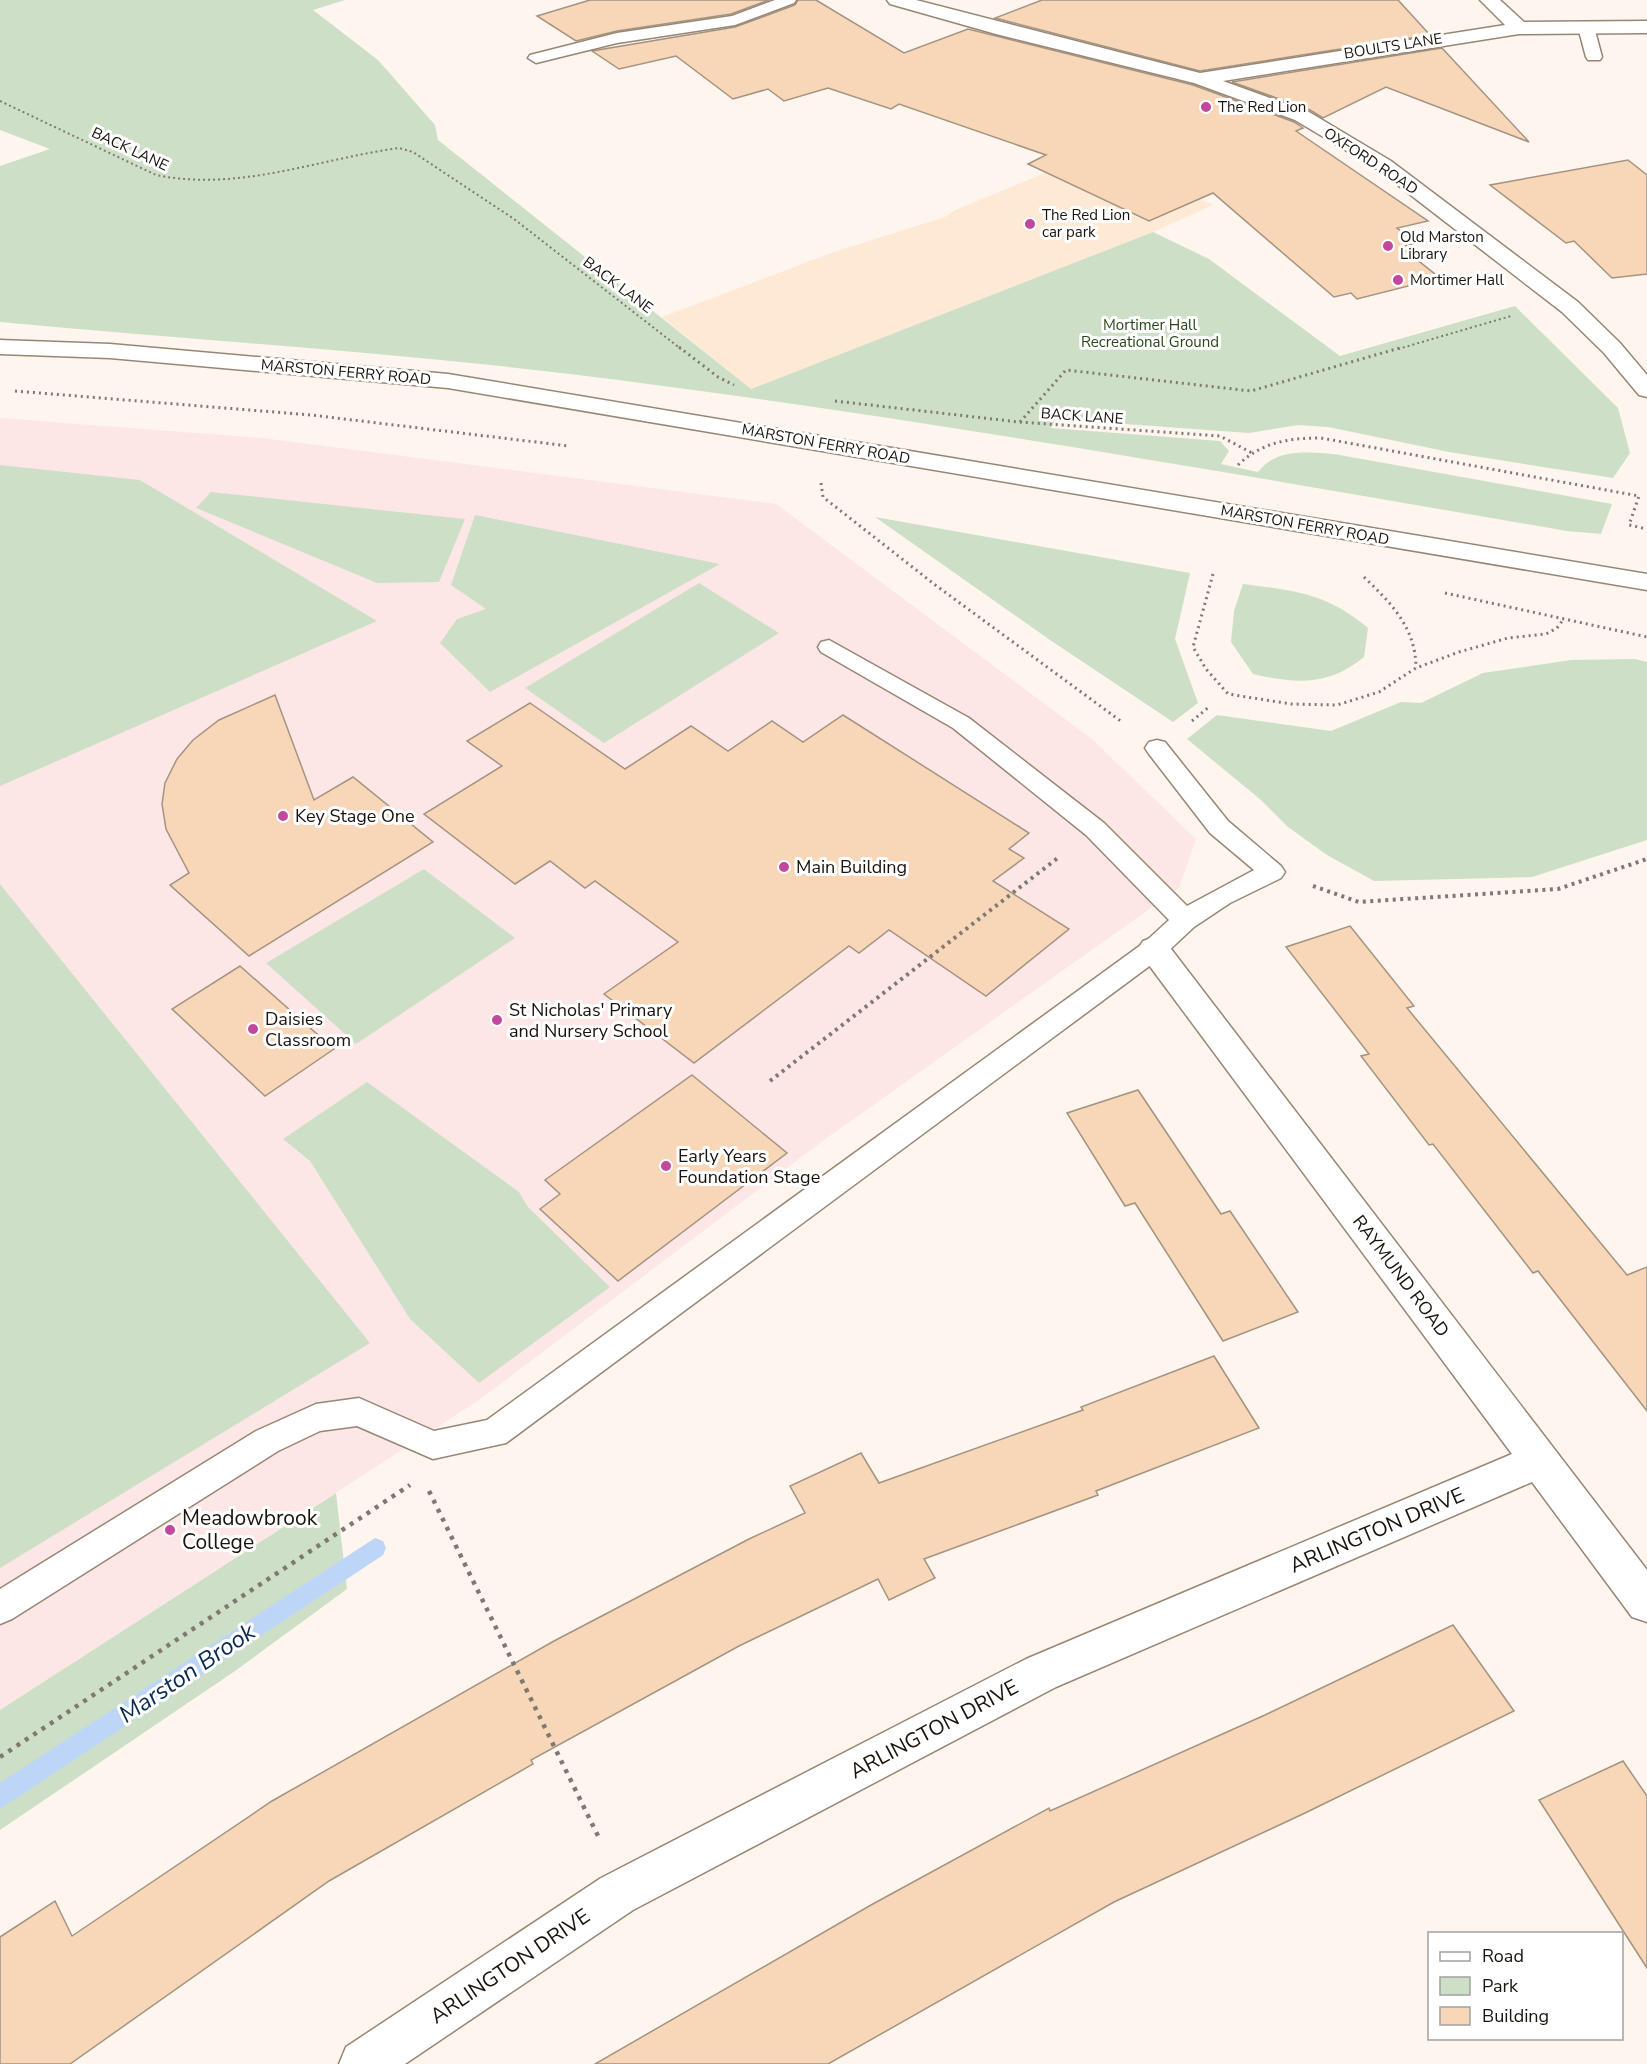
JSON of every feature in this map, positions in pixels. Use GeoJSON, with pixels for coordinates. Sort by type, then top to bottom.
{"type":"FeatureCollection","features":[{"type":"Feature","properties":{"kind":"street","name":"OXFORD ROAD"},"geometry":{"type":"LineString","coordinates":[[896,0],[1003,30],[1201,79],[1302,116],[1384,165],[1569,307],[1612,348],[1647,390]]}},
{"type":"Feature","properties":{"kind":"street"},"geometry":{"type":"LineString","coordinates":[[1489,0],[1519,28]]}},
{"type":"Feature","properties":{"kind":"street","name":"BOULTS LANE"},"geometry":{"type":"LineString","coordinates":[[1201,79],[1519,28],[1647,27]]}},
{"type":"Feature","properties":{"kind":"street","name":"MARSTON FERRY ROAD"},"geometry":{"type":"LineString","coordinates":[[0,347],[110,351],[448,381],[1647,582]]}},
{"type":"Feature","properties":{"kind":"street","name":"RAYMUND ROAD"},"geometry":{"type":"LineString","coordinates":[[1154,949],[1647,1603]]}},
{"type":"Feature","properties":{"kind":"street","name":"ARLINGTON DRIVE"},"geometry":{"type":"LineString","coordinates":[[363,2064],[617,1894],[1041,1673],[1540,1460]]}},
{"type":"Feature","properties":{"kind":"lane"},"geometry":{"type":"LineString","coordinates":[[536,58],[617,38],[735,20],[789,0]]}},
{"type":"Feature","properties":{"kind":"lane"},"geometry":{"type":"LineString","coordinates":[[1586,27],[1594,57]]}},
{"type":"Feature","properties":{"kind":"lane"},"geometry":{"type":"LineString","coordinates":[[829,647],[961,723],[1095,829],[1185,920]]}},
{"type":"Feature","properties":{"kind":"lane"},"geometry":{"type":"LineString","coordinates":[[0,1608],[267,1441],[316,1418],[359,1412],[433,1445],[495,1433],[1154,949],[1185,920],[1221,897],[1272,872],[1219,827],[1157,748]]}},
{"type":"Feature","properties":{"kind":"path","name":"BACK LANE"},"geometry":{"type":"LineString","coordinates":[[0,101],[156,175],[173,180],[195,182],[233,178],[399,148],[413,152],[514,219],[718,377],[737,387]]}},
{"type":"Feature","properties":{"kind":"path"},"geometry":{"type":"LineString","coordinates":[[1020,423],[1066,370],[1251,391],[1522,313]]}},
{"type":"Feature","properties":{"kind":"path"},"geometry":{"type":"LineString","coordinates":[[9,391],[311,415],[573,446]]}},
{"type":"Feature","properties":{"kind":"path","name":"BACK LANE"},"geometry":{"type":"LineString","coordinates":[[830,401],[1020,423],[1220,436],[1252,453]]}},
{"type":"Feature","properties":{"kind":"path"},"geometry":{"type":"LineString","coordinates":[[1238,465],[1252,453],[1273,442],[1293,438],[1321,438],[1639,496],[1629,525],[1647,529]]}},
{"type":"Feature","properties":{"kind":"path"},"geometry":{"type":"LineString","coordinates":[[820,476],[823,497],[933,584],[1157,748]]}},
{"type":"Feature","properties":{"kind":"path"},"geometry":{"type":"LineString","coordinates":[[1213,574],[1193,647],[1206,669],[1228,694],[1291,704],[1337,705],[1379,692],[1416,668],[1508,638],[1546,634],[1557,628],[1563,620]]}},
{"type":"Feature","properties":{"kind":"path"},"geometry":{"type":"LineString","coordinates":[[1373,577],[1362,574],[1398,609],[1417,650],[1416,668]]}},
{"type":"Feature","properties":{"kind":"path"},"geometry":{"type":"LineString","coordinates":[[1440,592],[1647,637]]}},
{"type":"Feature","properties":{"kind":"path"},"geometry":{"type":"LineString","coordinates":[[770,1081],[1095,829]]}},
{"type":"Feature","properties":{"kind":"path"},"geometry":{"type":"LineString","coordinates":[[1272,872],[1359,902],[1558,889],[1647,859]]}},
{"type":"Feature","properties":{"kind":"path"},"geometry":{"type":"LineString","coordinates":[[0,1757],[412,1484]]}},
{"type":"Feature","properties":{"kind":"path"},"geometry":{"type":"LineString","coordinates":[[427,1488],[606,1851],[617,1894]]}},
{"type":"Feature","properties":{"kind":"shaded area"},"geometry":{"type":"Polygon","coordinates":[[[1099,151],[1213,205],[1153,232],[751,389],[662,317],[834,252],[945,217],[955,210],[1099,151]]]}},
{"type":"Feature","properties":{"kind":"shaded area","name":"St Nicholas' Primary and Nursery School"},"geometry":{"type":"Polygon","coordinates":[[[0,418],[262,438],[776,504],[1092,739],[1196,839],[1179,888],[824,1140],[479,1400],[0,1710],[0,418]]]}},
{"type":"Feature","properties":{"kind":"green space","name":"Mortimer Hall Recreational Ground"},"geometry":{"type":"Polygon","coordinates":[[[0,0],[345,0],[313,10],[378,60],[435,125],[438,140],[751,389],[1153,232],[1209,259],[1340,356],[1515,306],[1618,408],[1630,453],[1613,478],[1449,452],[1328,427],[1298,425],[1249,433],[1056,419],[1051,428],[1220,441],[1229,451],[1221,464],[1258,472],[1265,464],[1283,455],[1303,452],[1334,454],[1612,504],[1601,534],[1567,531],[945,427],[695,390],[428,359],[0,322],[0,166],[50,149],[0,130],[0,0]]]}},
{"type":"Feature","properties":{"kind":"green space"},"geometry":{"type":"Polygon","coordinates":[[[0,465],[140,480],[377,621],[0,786],[0,465]]]}},
{"type":"Feature","properties":{"kind":"green space"},"geometry":{"type":"Polygon","coordinates":[[[211,492],[465,519],[439,582],[377,583],[196,508],[211,492]]]}},
{"type":"Feature","properties":{"kind":"green space"},"geometry":{"type":"Polygon","coordinates":[[[475,515],[720,564],[490,692],[440,643],[457,619],[486,609],[451,585],[475,515]]]}},
{"type":"Feature","properties":{"kind":"green space"},"geometry":{"type":"Polygon","coordinates":[[[875,517],[1190,573],[1175,639],[1198,703],[1173,722],[1050,640],[875,517]]]}},
{"type":"Feature","properties":{"kind":"green space"},"geometry":{"type":"Polygon","coordinates":[[[699,583],[779,633],[604,743],[525,688],[699,583]]]}},
{"type":"Feature","properties":{"kind":"green space"},"geometry":{"type":"Polygon","coordinates":[[[1243,584],[1310,595],[1353,616],[1368,628],[1364,657],[1338,673],[1312,680],[1284,680],[1253,674],[1231,642],[1234,611],[1243,584]]]}},
{"type":"Feature","properties":{"kind":"green space"},"geometry":{"type":"Polygon","coordinates":[[[1635,659],[1647,662],[1647,840],[1532,877],[1374,881],[1327,855],[1288,827],[1261,800],[1187,739],[1217,715],[1331,731],[1401,702],[1421,703],[1483,673],[1571,660],[1635,659]]]}},
{"type":"Feature","properties":{"kind":"green space"},"geometry":{"type":"Polygon","coordinates":[[[424,869],[515,938],[356,1044],[266,963],[424,869]]]}},
{"type":"Feature","properties":{"kind":"green space"},"geometry":{"type":"Polygon","coordinates":[[[0,884],[370,1343],[0,1568],[0,884]]]}},
{"type":"Feature","properties":{"kind":"green space"},"geometry":{"type":"Polygon","coordinates":[[[367,1082],[519,1192],[528,1207],[610,1287],[479,1383],[410,1319],[310,1161],[283,1139],[367,1082]]]}},
{"type":"Feature","properties":{"kind":"green space"},"geometry":{"type":"Polygon","coordinates":[[[336,1493],[347,1589],[235,1671],[0,1830],[0,1710],[336,1493]]]}},
{"type":"Feature","properties":{"kind":"building"},"geometry":{"type":"Polygon","coordinates":[[[590,0],[769,0],[731,14],[617,31],[576,41],[537,16],[590,0]]]}},
{"type":"Feature","properties":{"kind":"building"},"geometry":{"type":"Polygon","coordinates":[[[798,0],[816,0],[904,53],[968,29],[1193,85],[1294,122],[1303,128],[1296,131],[1428,221],[1397,228],[1417,243],[1401,247],[1440,278],[1357,299],[1351,293],[1334,297],[1213,193],[1149,221],[1028,164],[1046,155],[899,104],[891,109],[828,88],[784,101],[768,89],[733,99],[676,56],[619,69],[592,51],[735,27],[795,5],[798,0]]]}},
{"type":"Feature","properties":{"kind":"building"},"geometry":{"type":"Polygon","coordinates":[[[1042,0],[1398,0],[1430,35],[1200,71],[995,18],[1042,0]]]}},
{"type":"Feature","properties":{"kind":"building"},"geometry":{"type":"Polygon","coordinates":[[[1442,48],[1529,142],[1386,87],[1323,118],[1310,110],[1232,82],[1442,48]]]}},
{"type":"Feature","properties":{"kind":"building"},"geometry":{"type":"Polygon","coordinates":[[[1628,160],[1647,175],[1647,274],[1612,278],[1574,241],[1566,243],[1490,185],[1628,160]]]}},
{"type":"Feature","properties":{"kind":"building","name":"Key Stage One"},"geometry":{"type":"Polygon","coordinates":[[[275,695],[314,800],[353,777],[433,842],[249,956],[170,885],[189,873],[166,829],[162,804],[165,783],[177,759],[193,740],[219,720],[275,695]]]}},
{"type":"Feature","properties":{"kind":"building","name":"Main Building"},"geometry":{"type":"Polygon","coordinates":[[[530,703],[625,769],[691,726],[728,751],[772,721],[803,742],[843,715],[1029,833],[1009,849],[1024,858],[993,881],[1069,929],[986,996],[889,930],[859,953],[849,946],[694,1063],[604,994],[678,942],[595,881],[585,888],[550,861],[515,884],[424,814],[502,766],[467,741],[530,703]]]}},
{"type":"Feature","properties":{"kind":"building"},"geometry":{"type":"Polygon","coordinates":[[[1350,926],[1414,1006],[1407,1008],[1627,1275],[1647,1267],[1647,1411],[1538,1271],[1533,1273],[1433,1144],[1429,1145],[1361,1056],[1369,1054],[1286,947],[1350,926]]]}},
{"type":"Feature","properties":{"kind":"building","name":"Daisies Classroom"},"geometry":{"type":"Polygon","coordinates":[[[240,966],[334,1049],[265,1096],[172,1009],[240,966]]]}},
{"type":"Feature","properties":{"kind":"building","name":"Early Years Foundation Stage"},"geometry":{"type":"Polygon","coordinates":[[[692,1075],[787,1153],[618,1281],[540,1209],[560,1194],[545,1180],[692,1075]]]}},
{"type":"Feature","properties":{"kind":"building"},"geometry":{"type":"Polygon","coordinates":[[[1138,1090],[1221,1214],[1230,1211],[1298,1312],[1223,1341],[1135,1203],[1125,1206],[1067,1113],[1138,1090]]]}},
{"type":"Feature","properties":{"kind":"building"},"geometry":{"type":"Polygon","coordinates":[[[1214,1356],[1259,1428],[1096,1491],[1098,1495],[924,1559],[935,1578],[889,1600],[878,1579],[739,1646],[531,1760],[533,1764],[329,1881],[70,2064],[0,2064],[0,1937],[55,1901],[72,1936],[272,1801],[554,1641],[749,1539],[805,1513],[790,1486],[861,1453],[879,1483],[1083,1410],[1081,1407],[1214,1356]]]}},
{"type":"Feature","properties":{"kind":"building"},"geometry":{"type":"Polygon","coordinates":[[[1453,1625],[1514,1711],[1305,1813],[1114,1902],[828,2064],[595,2064],[871,1905],[1049,1808],[1050,1811],[1265,1715],[1453,1625]]]}},
{"type":"Feature","properties":{"kind":"building"},"geometry":{"type":"Polygon","coordinates":[[[1623,1761],[1647,1796],[1647,1968],[1539,1800],[1623,1761]]]}},
{"type":"Feature","properties":{"kind":"waterway","name":"Marston Brook"},"geometry":{"type":"LineString","coordinates":[[0,1797],[375,1548]]}},
{"type":"Feature","properties":{"kind":"place","name":"The Red Lion"},"geometry":{"type":"Point","coordinates":[1206,107]}},
{"type":"Feature","properties":{"kind":"place","name":"The Red Lion car park"},"geometry":{"type":"Point","coordinates":[1030,224]}},
{"type":"Feature","properties":{"kind":"place","name":"Old Marston Library"},"geometry":{"type":"Point","coordinates":[1388,246]}},
{"type":"Feature","properties":{"kind":"place","name":"Mortimer Hall"},"geometry":{"type":"Point","coordinates":[1398,280]}},
{"type":"Feature","properties":{"kind":"place","name":"Key Stage One"},"geometry":{"type":"Point","coordinates":[283,816]}},
{"type":"Feature","properties":{"kind":"place","name":"Main Building"},"geometry":{"type":"Point","coordinates":[784,867]}},
{"type":"Feature","properties":{"kind":"place","name":"St Nicholas' Primary and Nursery School"},"geometry":{"type":"Point","coordinates":[497,1020]}},
{"type":"Feature","properties":{"kind":"place","name":"Daisies Classroom"},"geometry":{"type":"Point","coordinates":[253,1029]}},
{"type":"Feature","properties":{"kind":"place","name":"Early Years Foundation Stage"},"geometry":{"type":"Point","coordinates":[666,1166]}},
{"type":"Feature","properties":{"kind":"place","name":"Meadowbrook College"},"geometry":{"type":"Point","coordinates":[170,1530]}}]}
